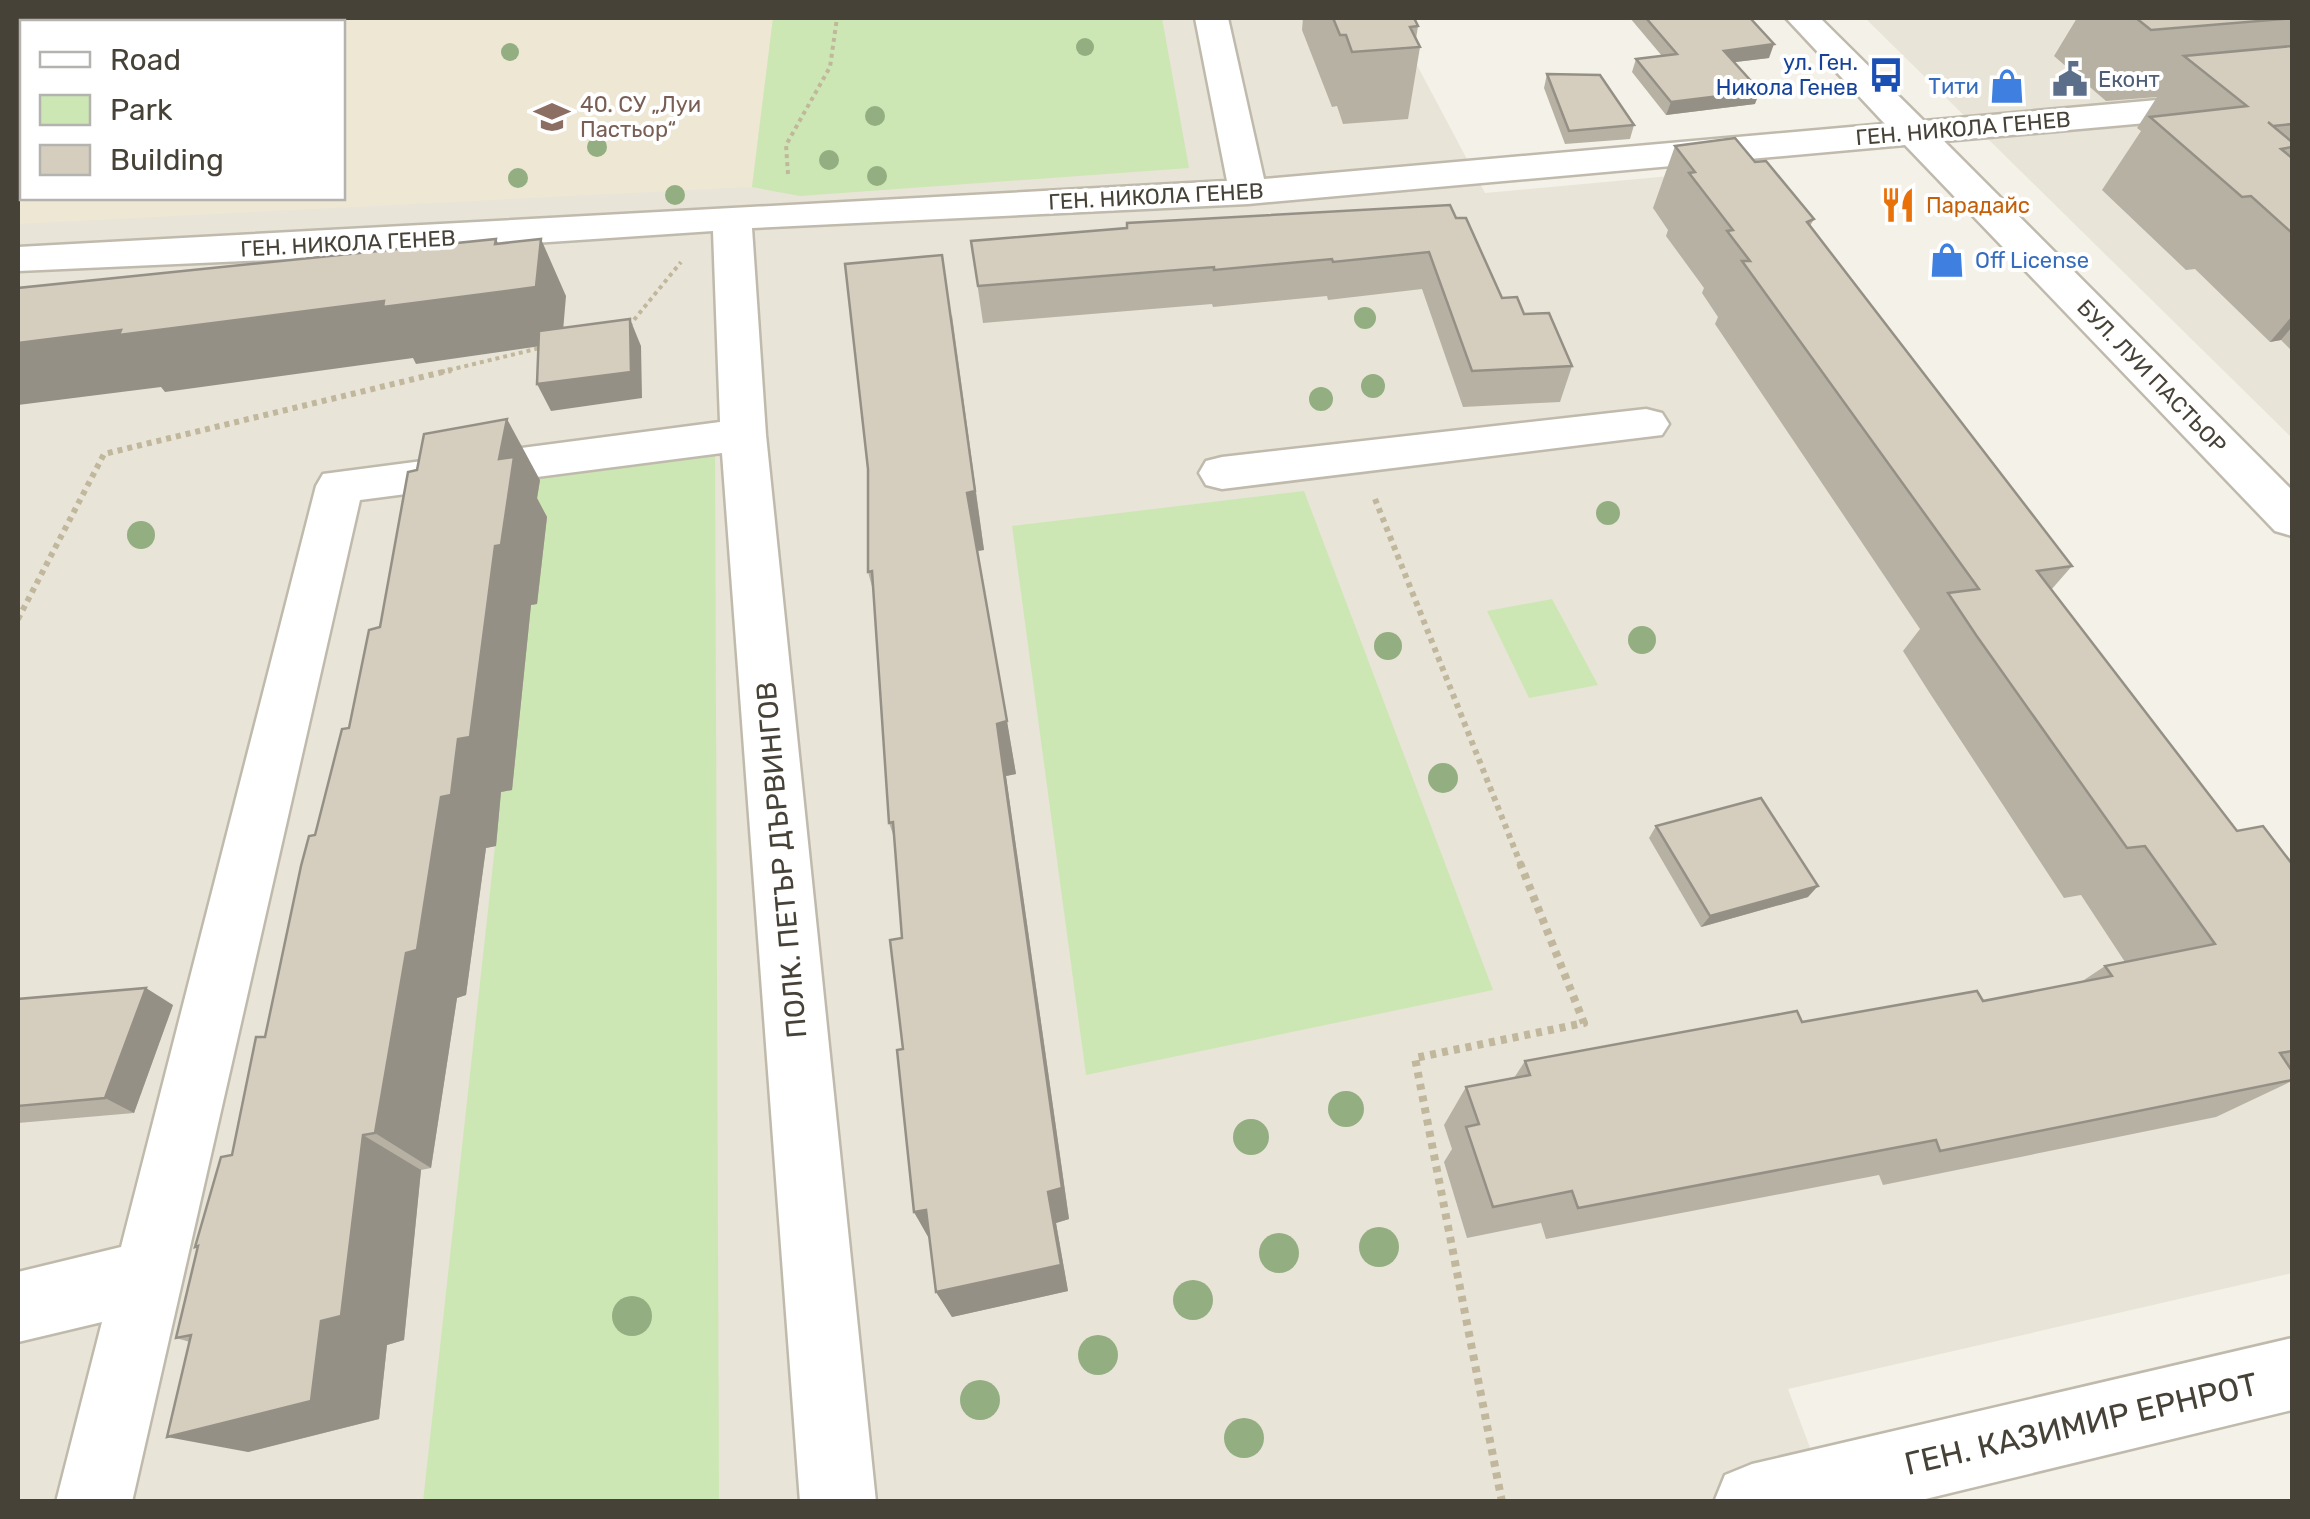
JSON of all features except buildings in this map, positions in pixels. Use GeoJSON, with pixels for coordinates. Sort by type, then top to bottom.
{"type":"FeatureCollection","features":[{"type":"Feature","properties":{"kind":"street"},"geometry":{"type":"LineString","coordinates":[[1212,18],[1248,192]]}},
{"type":"Feature","properties":{"kind":"street","name":"БУЛ. ЛУИ ПАСТЬОР"},"geometry":{"type":"LineString","coordinates":[[1802,18],[2292,519]]}},
{"type":"Feature","properties":{"kind":"street"},"geometry":{"type":"LineString","coordinates":[[2244,76],[2283,100]]}},
{"type":"Feature","properties":{"kind":"street","name":"ГЕН. НИКОЛА ГЕНЕВ"},"geometry":{"type":"LineString","coordinates":[[18,260],[790,214],[1248,192],[2283,100]]}},
{"type":"Feature","properties":{"kind":"street","name":"ПОЛК. ПЕТЪР ДЪРВИНГОВ"},"geometry":{"type":"LineString","coordinates":[[732,219],[743,434],[838,1502]]}},
{"type":"Feature","properties":{"kind":"street"},"geometry":{"type":"LineString","coordinates":[[1222,473],[1646,424]]}},
{"type":"Feature","properties":{"kind":"street"},"geometry":{"type":"LineString","coordinates":[[94,1502],[340,486],[743,434]]}},
{"type":"Feature","properties":{"kind":"street"},"geometry":{"type":"LineString","coordinates":[[18,1307],[149,1275]]}},
{"type":"Feature","properties":{"kind":"street","name":"ГЕН. КАЗИМИР ЕРНРОТ"},"geometry":{"type":"LineString","coordinates":[[1752,1502],[2292,1374]]}},
{"type":"Feature","properties":{"kind":"path"},"geometry":{"type":"LineString","coordinates":[[790,214],[786,144],[830,67],[836,18]]}},
{"type":"Feature","properties":{"kind":"path"},"geometry":{"type":"LineString","coordinates":[[628,326],[688,254]]}},
{"type":"Feature","properties":{"kind":"path"},"geometry":{"type":"LineString","coordinates":[[18,619],[104,454],[554,344]]}},
{"type":"Feature","properties":{"kind":"path"},"geometry":{"type":"LineString","coordinates":[[1359,458],[1584,1023],[1415,1058],[1502,1502]]}},
{"type":"Feature","properties":{"kind":"shaded area"},"geometry":{"type":"Polygon","coordinates":[[[18,18],[1392,18],[1485,193],[1724,171],[2292,901],[2292,1273],[1788,1389],[1830,1501],[18,1501],[18,18]]]}},
{"type":"Feature","properties":{"kind":"shaded area","name":"40. СУ „Луи Пастьор“"},"geometry":{"type":"Polygon","coordinates":[[[773,18],[752,187],[18,224],[20,44],[20,200],[345,200],[345,20],[38,20],[773,18]]]}},
{"type":"Feature","properties":{"kind":"shaded area"},"geometry":{"type":"Polygon","coordinates":[[[1865,18],[2292,18],[2292,438],[1865,18]]]}},
{"type":"Feature","properties":{"kind":"green space"},"geometry":{"type":"Polygon","coordinates":[[[773,18],[1162,18],[1189,168],[800,196],[752,187],[773,18]]]}},
{"type":"Feature","properties":{"kind":"green space"},"geometry":{"type":"Polygon","coordinates":[[[715,448],[719,1501],[423,1502],[536,473],[715,448]]]}},
{"type":"Feature","properties":{"kind":"green space"},"geometry":{"type":"Polygon","coordinates":[[[1304,491],[1493,990],[1086,1075],[1012,526],[1304,491]]]}},
{"type":"Feature","properties":{"kind":"green space"},"geometry":{"type":"Polygon","coordinates":[[[1552,599],[1598,685],[1529,698],[1487,611],[1552,599]]]}},
{"type":"Feature","properties":{"kind":"place","name":"ул. Ген. Никола Генев"},"geometry":{"type":"Point","coordinates":[1886,75]}},
{"type":"Feature","properties":{"kind":"place","name":"Еконт"},"geometry":{"type":"Point","coordinates":[2070,79]}},
{"type":"Feature","properties":{"kind":"place","name":"Тити"},"geometry":{"type":"Point","coordinates":[2007,86]}},
{"type":"Feature","properties":{"kind":"place","name":"40. СУ „Луи Пастьор“"},"geometry":{"type":"Point","coordinates":[552,117]}},
{"type":"Feature","properties":{"kind":"place","name":"Парадайс"},"geometry":{"type":"Point","coordinates":[1898,205]}},
{"type":"Feature","properties":{"kind":"place","name":"Off License"},"geometry":{"type":"Point","coordinates":[1947,260]}}]}
